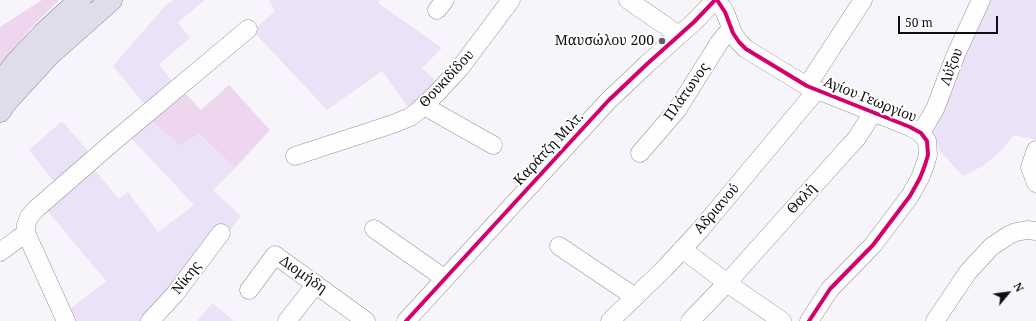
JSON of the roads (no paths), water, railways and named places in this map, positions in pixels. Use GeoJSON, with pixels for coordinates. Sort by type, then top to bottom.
{"type":"FeatureCollection","features":[{"type":"Feature","properties":{"kind":"main road"},"geometry":{"type":"LineString","coordinates":[[0,84],[16,63],[44,33],[80,0]]}},
{"type":"Feature","properties":{"kind":"main road"},"geometry":{"type":"LineString","coordinates":[[0,111],[5,103],[49,55],[111,0]]}},
{"type":"Feature","properties":{"kind":"street","name":"Θουκιδίδου"},"geometry":{"type":"LineString","coordinates":[[295,156],[410,117],[424,106],[460,68],[511,0]]}},
{"type":"Feature","properties":{"kind":"street"},"geometry":{"type":"LineString","coordinates":[[628,0],[679,35]]}},
{"type":"Feature","properties":{"kind":"street","name":"Καράτζη Μιλτ."},"geometry":{"type":"LineString","coordinates":[[406,321],[608,101],[716,0]]}},
{"type":"Feature","properties":{"kind":"street","name":"Αγίου Γεωργίου"},"geometry":{"type":"LineString","coordinates":[[716,0],[725,12],[731,28],[739,42],[746,49],[811,89],[905,125],[920,133],[926,141],[928,155],[916,185],[882,235],[830,290],[809,321]]}},
{"type":"Feature","properties":{"kind":"street","name":"Αδριανού"},"geometry":{"type":"LineString","coordinates":[[610,321],[682,249],[720,207],[811,89],[863,0]]}},
{"type":"Feature","properties":{"kind":"street","name":"Λύξου"},"geometry":{"type":"LineString","coordinates":[[920,133],[935,108],[956,54],[981,0]]}},
{"type":"Feature","properties":{"kind":"street","name":"Πλάτωνος"},"geometry":{"type":"LineString","coordinates":[[640,153],[676,110],[731,28]]}},
{"type":"Feature","properties":{"kind":"street"},"geometry":{"type":"LineString","coordinates":[[66,321],[26,233],[27,221],[36,209],[186,80],[248,29]]}},
{"type":"Feature","properties":{"kind":"street"},"geometry":{"type":"LineString","coordinates":[[424,106],[493,145]]}},
{"type":"Feature","properties":{"kind":"street","name":"Θαλή"},"geometry":{"type":"LineString","coordinates":[[690,321],[728,283],[856,139],[873,112]]}},
{"type":"Feature","properties":{"kind":"street"},"geometry":{"type":"LineString","coordinates":[[1036,150],[1030,167],[1036,183]]}},
{"type":"Feature","properties":{"kind":"street"},"geometry":{"type":"LineString","coordinates":[[374,229],[444,278]]}},
{"type":"Feature","properties":{"kind":"street"},"geometry":{"type":"LineString","coordinates":[[935,321],[968,272],[988,250],[1009,235],[1026,230],[1036,230]]}},
{"type":"Feature","properties":{"kind":"street"},"geometry":{"type":"LineString","coordinates":[[0,252],[26,233]]}},
{"type":"Feature","properties":{"kind":"street","name":"Νίκης"},"geometry":{"type":"LineString","coordinates":[[150,321],[180,288],[221,233]]}},
{"type":"Feature","properties":{"kind":"street"},"geometry":{"type":"LineString","coordinates":[[559,246],[635,297]]}},
{"type":"Feature","properties":{"kind":"street"},"geometry":{"type":"LineString","coordinates":[[682,249],[782,321]]}},
{"type":"Feature","properties":{"kind":"street","name":"Διομήδη"},"geometry":{"type":"LineString","coordinates":[[249,290],[275,255],[366,321]]}},
{"type":"Feature","properties":{"kind":"street"},"geometry":{"type":"LineString","coordinates":[[287,321],[316,284]]}},
{"type":"Feature","properties":{"kind":"place","name":"Μαυσώλου 200"},"geometry":{"type":"Point","coordinates":[662,41]}}]}
